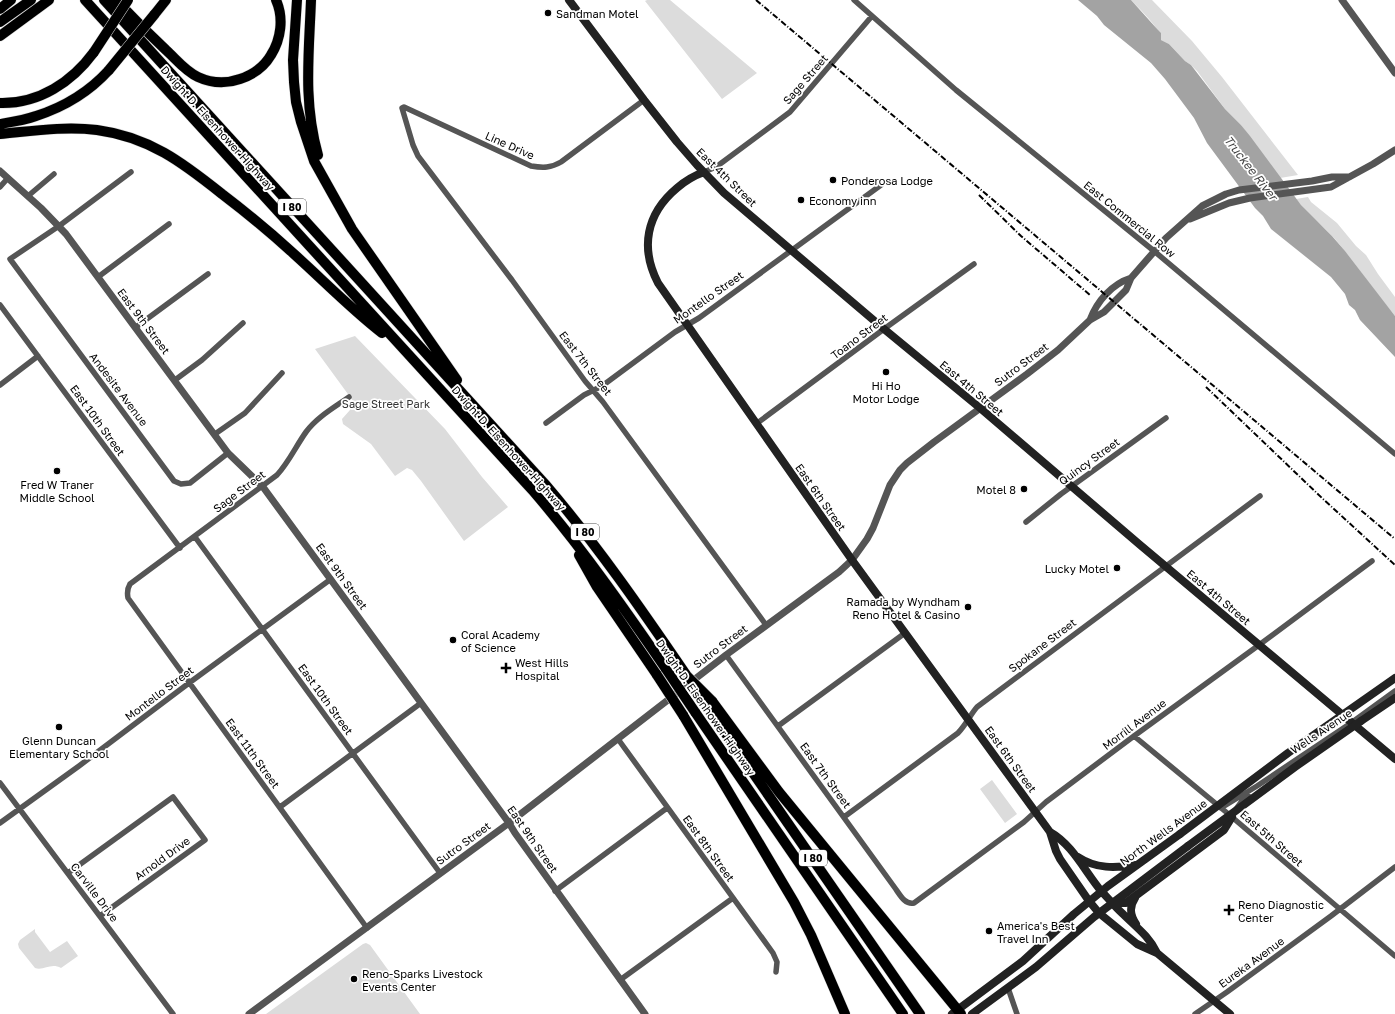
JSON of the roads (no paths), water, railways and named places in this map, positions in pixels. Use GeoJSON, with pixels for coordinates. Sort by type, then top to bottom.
{"type":"FeatureCollection","features":[{"type":"Feature","properties":{"kind":"highway"},"geometry":{"type":"LineString","coordinates":[[0,9],[11,0]]}},
{"type":"Feature","properties":{"kind":"highway"},"geometry":{"type":"LineString","coordinates":[[0,22],[31,0]]}},
{"type":"Feature","properties":{"kind":"highway"},"geometry":{"type":"LineString","coordinates":[[79,0],[104,22]]}},
{"type":"Feature","properties":{"kind":"highway","name":"Dwight D. Eisenhower Highway"},"geometry":{"type":"LineString","coordinates":[[85,0],[525,482],[571,537],[606,583],[661,672],[695,712],[903,1014]]}},
{"type":"Feature","properties":{"kind":"highway","name":"Dwight D. Eisenhower Highway"},"geometry":{"type":"LineString","coordinates":[[104,0],[540,478],[578,523],[606,560],[687,676],[709,703],[920,1013]]}},
{"type":"Feature","properties":{"kind":"highway"},"geometry":{"type":"LineString","coordinates":[[116,0],[189,72],[207,80],[226,82],[236,80],[254,72],[269,58],[274,50],[278,41],[280,21],[276,0]]}},
{"type":"Feature","properties":{"kind":"highway"},"geometry":{"type":"LineString","coordinates":[[0,103],[30,99],[54,89],[76,74],[94,52],[128,0]]}},
{"type":"Feature","properties":{"kind":"highway"},"geometry":{"type":"LineString","coordinates":[[0,124],[37,116],[63,105],[90,88],[109,70],[166,0]]}},
{"type":"Feature","properties":{"kind":"highway"},"geometry":{"type":"LineString","coordinates":[[298,0],[293,60],[296,102],[307,143],[314,161],[327,182],[352,230],[481,413]]}},
{"type":"Feature","properties":{"kind":"highway"},"geometry":{"type":"LineString","coordinates":[[311,0],[308,78],[309,110],[316,147],[327,182]]}},
{"type":"Feature","properties":{"kind":"highway"},"geometry":{"type":"LineString","coordinates":[[0,36],[47,2]]}},
{"type":"Feature","properties":{"kind":"highway"},"geometry":{"type":"LineString","coordinates":[[0,134],[71,128],[98,130],[133,139],[166,153],[186,165],[263,226],[358,313],[399,344]]}},
{"type":"Feature","properties":{"kind":"highway"},"geometry":{"type":"LineString","coordinates":[[661,672],[683,715],[794,902],[811,934],[845,1014]]}},
{"type":"Feature","properties":{"kind":"highway"},"geometry":{"type":"LineString","coordinates":[[709,703],[957,1012]]}},
{"type":"Feature","properties":{"kind":"main road","name":"East 4th Street"},"geometry":{"type":"LineString","coordinates":[[569,0],[677,142],[704,172],[748,214],[1395,759]]}},
{"type":"Feature","properties":{"kind":"main road","name":"East 6th Street"},"geometry":{"type":"LineString","coordinates":[[704,172],[691,177],[671,193],[663,202],[653,220],[650,229],[648,254],[653,274],[661,288],[852,560],[1050,832],[1060,859],[1090,901],[1100,913],[1137,944],[1157,953],[1230,1014]]}},
{"type":"Feature","properties":{"kind":"main road","name":"North Wells Avenue"},"geometry":{"type":"LineString","coordinates":[[957,1012],[1023,961],[1102,891],[1288,753],[1395,678]]}},
{"type":"Feature","properties":{"kind":"main road"},"geometry":{"type":"LineString","coordinates":[[972,1014],[1064,944],[1112,903],[1188,846],[1329,742],[1395,698]]}},
{"type":"Feature","properties":{"kind":"main road"},"geometry":{"type":"LineString","coordinates":[[1112,903],[1126,903],[1224,830],[1232,817]]}},
{"type":"Feature","properties":{"kind":"main road","name":"East 6th Street"},"geometry":{"type":"LineString","coordinates":[[1050,832],[1064,842],[1112,903],[1138,928],[1157,953]]}},
{"type":"Feature","properties":{"kind":"main road"},"geometry":{"type":"LineString","coordinates":[[1073,854],[1084,861],[1099,867],[1121,868],[1137,865]]}},
{"type":"Feature","properties":{"kind":"main road"},"geometry":{"type":"LineString","coordinates":[[1138,894],[1130,908],[1133,920],[1138,928]]}},
{"type":"Feature","properties":{"kind":"street","name":"East Commercial Row"},"geometry":{"type":"LineString","coordinates":[[854,0],[956,90],[1154,251],[1395,454]]}},
{"type":"Feature","properties":{"kind":"street"},"geometry":{"type":"LineString","coordinates":[[1342,0],[1395,73]]}},
{"type":"Feature","properties":{"kind":"street","name":"Sage Street"},"geometry":{"type":"LineString","coordinates":[[704,172],[716,167],[790,112],[872,16]]}},
{"type":"Feature","properties":{"kind":"street","name":"Line Drive"},"geometry":{"type":"LineString","coordinates":[[402,108],[404,107],[411,110],[531,166],[548,168],[561,162],[644,100]]}},
{"type":"Feature","properties":{"kind":"street","name":"East 7th Street"},"geometry":{"type":"LineString","coordinates":[[402,108],[413,145],[418,156],[608,408],[766,625]]}},
{"type":"Feature","properties":{"kind":"street","name":"Sutro Street"},"geometry":{"type":"LineString","coordinates":[[248,1014],[509,823],[726,655],[839,572],[852,560],[868,539],[886,494],[894,477],[900,470],[916,455],[1058,350],[1090,320],[1104,312],[1128,287],[1131,278],[1166,238],[1202,206],[1238,190],[1312,181],[1332,177],[1349,177],[1395,150]]}},
{"type":"Feature","properties":{"kind":"street","name":"East 9th Street"},"geometry":{"type":"LineString","coordinates":[[0,171],[59,226],[136,327],[228,453],[263,487],[509,823],[555,891],[645,1014]]}},
{"type":"Feature","properties":{"kind":"street"},"geometry":{"type":"LineString","coordinates":[[59,226],[131,172]]}},
{"type":"Feature","properties":{"kind":"street"},"geometry":{"type":"LineString","coordinates":[[28,196],[54,174]]}},
{"type":"Feature","properties":{"kind":"street"},"geometry":{"type":"LineString","coordinates":[[0,188],[8,178]]}},
{"type":"Feature","properties":{"kind":"street","name":"Montello Street"},"geometry":{"type":"LineString","coordinates":[[546,423],[584,394],[602,386],[675,332],[699,318],[881,185]]}},
{"type":"Feature","properties":{"kind":"street"},"geometry":{"type":"LineString","coordinates":[[98,277],[169,224]]}},
{"type":"Feature","properties":{"kind":"street","name":"Andesite Avenue"},"geometry":{"type":"LineString","coordinates":[[59,226],[10,259],[174,481],[182,484],[190,482],[228,453]]}},
{"type":"Feature","properties":{"kind":"street","name":"Toano Street"},"geometry":{"type":"LineString","coordinates":[[756,424],[974,264]]}},
{"type":"Feature","properties":{"kind":"street"},"geometry":{"type":"LineString","coordinates":[[136,327],[208,274]]}},
{"type":"Feature","properties":{"kind":"street","name":"Sutro Street"},"geometry":{"type":"LineString","coordinates":[[1090,320],[1096,306],[1114,286],[1131,278]]}},
{"type":"Feature","properties":{"kind":"street","name":"East 10th Street"},"geometry":{"type":"LineString","coordinates":[[0,305],[180,548]]}},
{"type":"Feature","properties":{"kind":"street"},"geometry":{"type":"LineString","coordinates":[[175,380],[202,360],[243,323]]}},
{"type":"Feature","properties":{"kind":"street"},"geometry":{"type":"LineString","coordinates":[[0,385],[38,356]]}},
{"type":"Feature","properties":{"kind":"street"},"geometry":{"type":"LineString","coordinates":[[215,434],[245,413],[282,373]]}},
{"type":"Feature","properties":{"kind":"street","name":"Sage Street"},"geometry":{"type":"LineString","coordinates":[[127,589],[130,584],[263,487],[277,475],[286,465],[306,432],[312,425],[349,397]]}},
{"type":"Feature","properties":{"kind":"street","name":"Quincy Street"},"geometry":{"type":"LineString","coordinates":[[1026,522],[1071,487],[1166,418]]}},
{"type":"Feature","properties":{"kind":"street","name":"Spokane Street"},"geometry":{"type":"LineString","coordinates":[[844,817],[958,733],[977,707],[1260,496]]}},
{"type":"Feature","properties":{"kind":"street","name":"East 10th Street"},"geometry":{"type":"LineString","coordinates":[[195,537],[440,873]]}},
{"type":"Feature","properties":{"kind":"street","name":"Morrill Avenue"},"geometry":{"type":"LineString","coordinates":[[910,904],[917,901],[1134,736],[1372,561]]}},
{"type":"Feature","properties":{"kind":"street","name":"Montello Street"},"geometry":{"type":"LineString","coordinates":[[0,823],[189,682],[331,579]]}},
{"type":"Feature","properties":{"kind":"street","name":"East 11th Street"},"geometry":{"type":"LineString","coordinates":[[127,589],[128,598],[367,928]]}},
{"type":"Feature","properties":{"kind":"street"},"geometry":{"type":"LineString","coordinates":[[778,726],[905,632]]}},
{"type":"Feature","properties":{"kind":"street","name":"East 7th Street"},"geometry":{"type":"LineString","coordinates":[[726,655],[900,894],[907,903],[910,904]]}},
{"type":"Feature","properties":{"kind":"street","name":"Wells Avenue"},"geometry":{"type":"LineString","coordinates":[[1221,808],[1257,786],[1395,691]]}},
{"type":"Feature","properties":{"kind":"street"},"geometry":{"type":"LineString","coordinates":[[280,807],[421,703]]}},
{"type":"Feature","properties":{"kind":"street","name":"East 5th Street"},"geometry":{"type":"LineString","coordinates":[[1134,736],[1232,817],[1395,956]]}},
{"type":"Feature","properties":{"kind":"street","name":"East 8th Street"},"geometry":{"type":"LineString","coordinates":[[618,739],[773,953],[777,962],[776,972]]}},
{"type":"Feature","properties":{"kind":"street","name":"Carville Drive"},"geometry":{"type":"LineString","coordinates":[[0,782],[173,1014]]}},
{"type":"Feature","properties":{"kind":"street","name":"Wells Avenue"},"geometry":{"type":"LineString","coordinates":[[1232,817],[1238,805],[1257,786]]}},
{"type":"Feature","properties":{"kind":"street","name":"Arnold Drive"},"geometry":{"type":"LineString","coordinates":[[68,874],[173,797],[204,840],[100,916]]}},
{"type":"Feature","properties":{"kind":"street"},"geometry":{"type":"LineString","coordinates":[[555,891],[667,808]]}},
{"type":"Feature","properties":{"kind":"street","name":"Eureka Avenue"},"geometry":{"type":"LineString","coordinates":[[1195,1014],[1340,909],[1395,866]]}},
{"type":"Feature","properties":{"kind":"street"},"geometry":{"type":"LineString","coordinates":[[620,980],[733,898]]}},
{"type":"Feature","properties":{"kind":"street"},"geometry":{"type":"LineString","coordinates":[[1008,988],[1017,1014]]}},
{"type":"Feature","properties":{"kind":"water","name":"Truckee River"},"geometry":{"type":"Polygon","coordinates":[[[1078,0],[1131,0],[1161,33],[1161,40],[1169,44],[1185,61],[1191,65],[1225,109],[1250,136],[1301,205],[1345,251],[1395,316],[1395,357],[1360,320],[1355,310],[1349,305],[1345,294],[1331,277],[1271,229],[1263,216],[1255,208],[1207,143],[1194,118],[1151,63],[1104,25],[1097,16],[1078,0]]]}},
{"type":"Feature","properties":{"kind":"railway"},"geometry":{"type":"LineString","coordinates":[[756,0],[1395,539]]}},
{"type":"Feature","properties":{"kind":"railway"},"geometry":{"type":"LineString","coordinates":[[979,195],[1021,236],[1090,295]]}},
{"type":"Feature","properties":{"kind":"railway"},"geometry":{"type":"LineString","coordinates":[[1206,387],[1322,498],[1395,565]]}},
{"type":"Feature","properties":{"kind":"place","name":"Sandman Motel"},"geometry":{"type":"Point","coordinates":[548,13]}},
{"type":"Feature","properties":{"kind":"place","name":"Ponderosa Lodge"},"geometry":{"type":"Point","coordinates":[833,180]}},
{"type":"Feature","properties":{"kind":"place","name":"Economy inn"},"geometry":{"type":"Point","coordinates":[801,200]}},
{"type":"Feature","properties":{"kind":"place","name":"Hi Ho Motor Lodge"},"geometry":{"type":"Point","coordinates":[886,372]}},
{"type":"Feature","properties":{"kind":"place","name":"Fred W Traner Middle School"},"geometry":{"type":"Point","coordinates":[57,471]}},
{"type":"Feature","properties":{"kind":"place","name":"Motel 8"},"geometry":{"type":"Point","coordinates":[1024,489]}},
{"type":"Feature","properties":{"kind":"place","name":"Lucky Motel"},"geometry":{"type":"Point","coordinates":[1117,568]}},
{"type":"Feature","properties":{"kind":"place","name":"Ramada by Wyndham Reno Hotel & Casino"},"geometry":{"type":"Point","coordinates":[968,607]}},
{"type":"Feature","properties":{"kind":"place","name":"Coral Academy of Science"},"geometry":{"type":"Point","coordinates":[453,640]}},
{"type":"Feature","properties":{"kind":"place","name":"West Hills Hospital"},"geometry":{"type":"Point","coordinates":[506,668]}},
{"type":"Feature","properties":{"kind":"place","name":"Glenn Duncan Elementary School"},"geometry":{"type":"Point","coordinates":[59,727]}},
{"type":"Feature","properties":{"kind":"place","name":"Reno Diagnostic Center"},"geometry":{"type":"Point","coordinates":[1229,910]}},
{"type":"Feature","properties":{"kind":"place","name":"America's Best Travel Inn"},"geometry":{"type":"Point","coordinates":[989,931]}},
{"type":"Feature","properties":{"kind":"place","name":"Reno-Sparks Livestock Events Center"},"geometry":{"type":"Point","coordinates":[354,979]}},
{"type":"Feature","properties":{"kind":"park label","name":"Sage Street Park"},"geometry":{"type":"Point","coordinates":[386,403]}}]}
